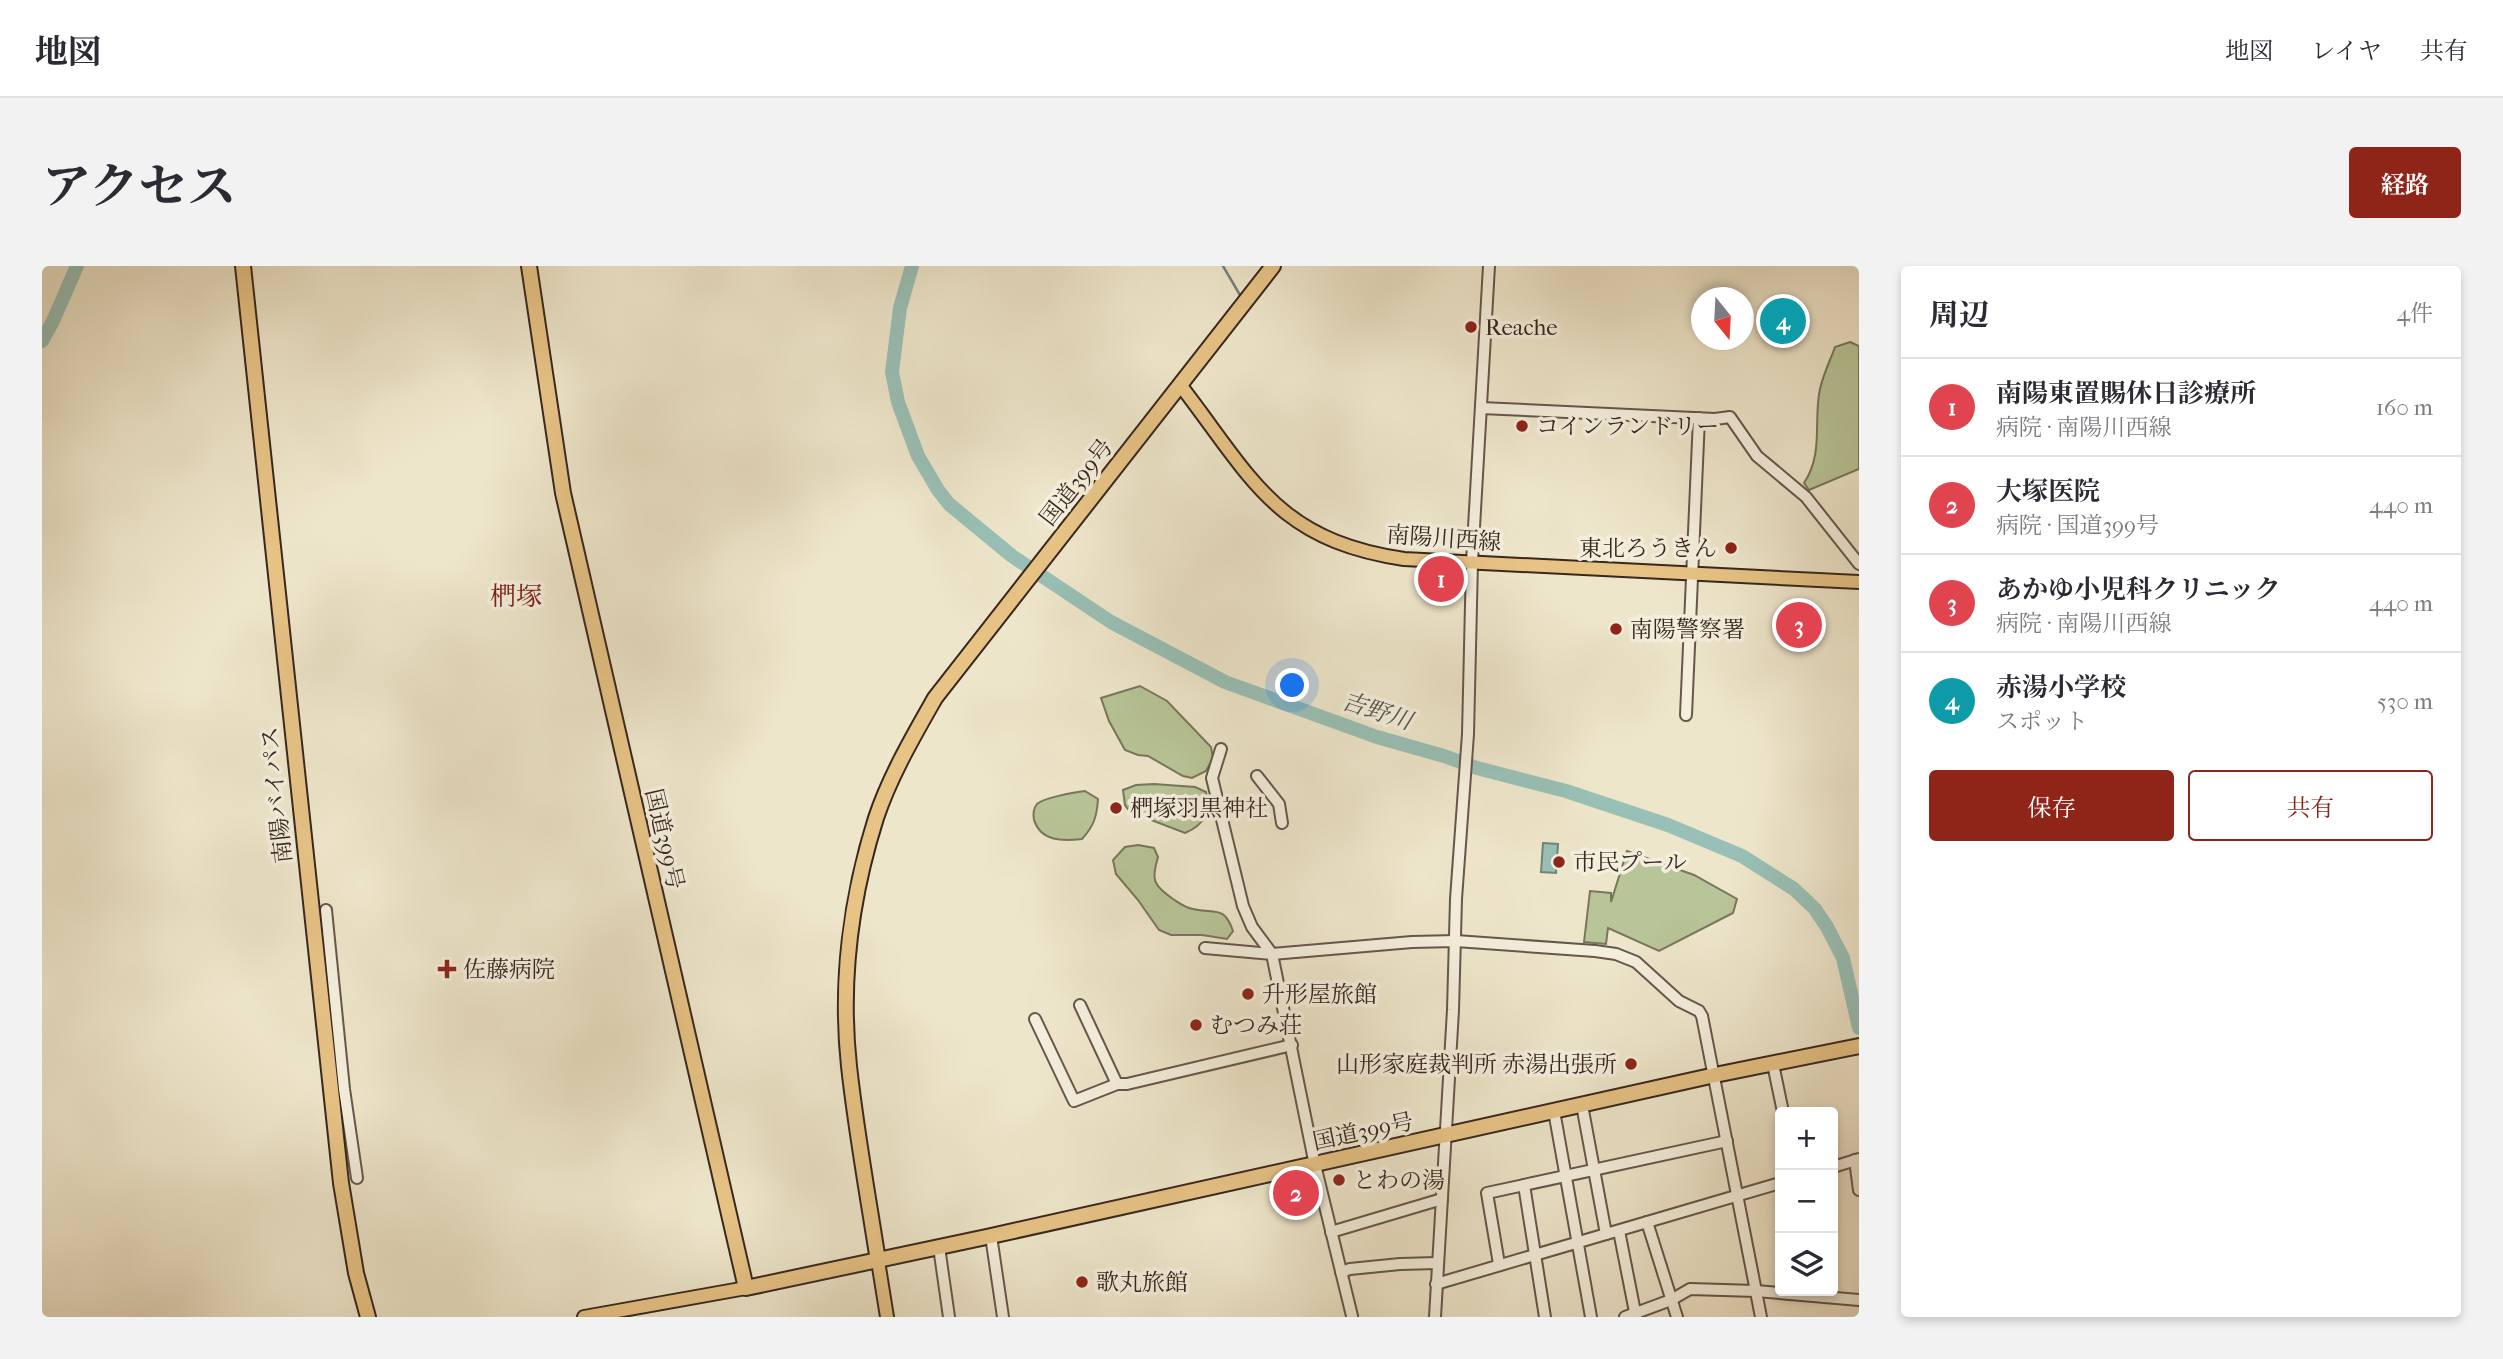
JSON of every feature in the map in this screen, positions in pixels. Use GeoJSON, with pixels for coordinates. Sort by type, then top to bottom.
{"type":"FeatureCollection","features":[{"type":"Feature","properties":{"kind":"highway","name":"南陽バイパス"},"geometry":{"type":"LineString","coordinates":[[243,266],[341,1183],[356,1273],[368,1317]]}},
{"type":"Feature","properties":{"kind":"highway","name":"国道399号"},"geometry":{"type":"LineString","coordinates":[[529,266],[563,493],[746,1288],[991,1237],[1714,1075],[1859,1046]]}},
{"type":"Feature","properties":{"kind":"highway","name":"国道399号"},"geometry":{"type":"LineString","coordinates":[[878,1261],[849,1065],[847,971],[859,883],[877,816],[935,698],[1273,266]]}},
{"type":"Feature","properties":{"kind":"main road","name":"南陽川西線"},"geometry":{"type":"LineString","coordinates":[[1181,386],[1271,502],[1301,524],[1345,545],[1385,556],[1859,582]]}},
{"type":"Feature","properties":{"kind":"main road"},"geometry":{"type":"LineString","coordinates":[[878,1261],[887,1317]]}},
{"type":"Feature","properties":{"kind":"main road"},"geometry":{"type":"LineString","coordinates":[[584,1317],[746,1288]]}},
{"type":"Feature","properties":{"kind":"street"},"geometry":{"type":"LineString","coordinates":[[1435,1317],[1457,942],[1456,899],[1468,734],[1472,562],[1492,267]]}},
{"type":"Feature","properties":{"kind":"street"},"geometry":{"type":"LineString","coordinates":[[1481,408],[1699,418],[1730,417],[1757,456],[1806,497],[1859,564]]}},
{"type":"Feature","properties":{"kind":"street"},"geometry":{"type":"LineString","coordinates":[[1686,715],[1699,418]]}},
{"type":"Feature","properties":{"kind":"street"},"geometry":{"type":"LineString","coordinates":[[1221,749],[1212,778],[1243,906],[1252,927],[1272,954],[1315,1165],[1352,1316]]}},
{"type":"Feature","properties":{"kind":"street"},"geometry":{"type":"LineString","coordinates":[[1257,776],[1279,804],[1282,823]]}},
{"type":"Feature","properties":{"kind":"street"},"geometry":{"type":"LineString","coordinates":[[326,910],[344,1089],[357,1178]]}},
{"type":"Feature","properties":{"kind":"street"},"geometry":{"type":"LineString","coordinates":[[1205,948],[1272,954],[1412,942],[1457,942],[1595,951],[1627,957],[1651,974],[1679,1001],[1699,1011],[1761,1317]]}},
{"type":"Feature","properties":{"kind":"street"},"geometry":{"type":"LineString","coordinates":[[1080,1005],[1117,1084]]}},
{"type":"Feature","properties":{"kind":"street"},"geometry":{"type":"LineString","coordinates":[[1035,1019],[1074,1101],[1117,1084],[1292,1045]]}},
{"type":"Feature","properties":{"kind":"street"},"geometry":{"type":"LineString","coordinates":[[1773,1064],[1782,1107]]}},
{"type":"Feature","properties":{"kind":"street"},"geometry":{"type":"LineString","coordinates":[[1582,1105],[1606,1234]]}},
{"type":"Feature","properties":{"kind":"street"},"geometry":{"type":"LineString","coordinates":[[1554,1111],[1591,1317]]}},
{"type":"Feature","properties":{"kind":"street"},"geometry":{"type":"LineString","coordinates":[[1499,1264],[1487,1194],[1727,1141]]}},
{"type":"Feature","properties":{"kind":"street"},"geometry":{"type":"LineString","coordinates":[[1838,1166],[1857,1160],[1859,1190]]}},
{"type":"Feature","properties":{"kind":"street"},"geometry":{"type":"LineString","coordinates":[[1436,1284],[1775,1184]]}},
{"type":"Feature","properties":{"kind":"street"},"geometry":{"type":"LineString","coordinates":[[1524,1185],[1545,1317]]}},
{"type":"Feature","properties":{"kind":"street"},"geometry":{"type":"LineString","coordinates":[[1331,1232],[1442,1199]]}},
{"type":"Feature","properties":{"kind":"street"},"geometry":{"type":"LineString","coordinates":[[1647,1222],[1677,1317]]}},
{"type":"Feature","properties":{"kind":"street"},"geometry":{"type":"LineString","coordinates":[[1619,1231],[1632,1316],[1690,1289],[1775,1292]]}},
{"type":"Feature","properties":{"kind":"street"},"geometry":{"type":"LineString","coordinates":[[991,1237],[1003,1317]]}},
{"type":"Feature","properties":{"kind":"street"},"geometry":{"type":"LineString","coordinates":[[939,1247],[950,1317]]}},
{"type":"Feature","properties":{"kind":"street"},"geometry":{"type":"LineString","coordinates":[[1341,1272],[1400,1264],[1437,1263]]}},
{"type":"Feature","properties":{"kind":"street"},"geometry":{"type":"LineString","coordinates":[[1837,1296],[1859,1300]]}},
{"type":"Feature","properties":{"kind":"green space"},"geometry":{"type":"Polygon","coordinates":[[[1850,342],[1859,346],[1859,469],[1809,490],[1804,483],[1816,449],[1821,384],[1835,347],[1850,342]]]}},
{"type":"Feature","properties":{"kind":"green space"},"geometry":{"type":"Polygon","coordinates":[[[1140,686],[1167,701],[1211,747],[1213,758],[1206,771],[1192,778],[1183,776],[1148,756],[1125,750],[1109,721],[1101,698],[1140,686]]]}},
{"type":"Feature","properties":{"kind":"green space"},"geometry":{"type":"Polygon","coordinates":[[[1136,785],[1195,787],[1206,792],[1207,812],[1201,822],[1185,833],[1130,812],[1125,805],[1123,790],[1136,785]]]}},
{"type":"Feature","properties":{"kind":"green space"},"geometry":{"type":"Polygon","coordinates":[[[1085,791],[1098,799],[1094,820],[1082,839],[1060,840],[1042,833],[1034,818],[1037,804],[1085,791]]]}},
{"type":"Feature","properties":{"kind":"green space"},"geometry":{"type":"Polygon","coordinates":[[[1138,845],[1154,848],[1158,857],[1155,881],[1166,894],[1187,908],[1218,912],[1226,917],[1233,931],[1227,939],[1202,935],[1171,935],[1159,930],[1116,874],[1113,860],[1125,847],[1138,845]]]}},
{"type":"Feature","properties":{"kind":"green space"},"geometry":{"type":"Polygon","coordinates":[[[1627,851],[1694,875],[1737,899],[1733,913],[1659,951],[1608,928],[1606,944],[1584,942],[1590,891],[1611,893],[1611,902],[1627,851]]]}},
{"type":"Feature","properties":{"kind":"water"},"geometry":{"type":"Polygon","coordinates":[[[1543,843],[1558,844],[1556,873],[1541,872],[1543,843]]]}},
{"type":"Feature","properties":{"kind":"waterway"},"geometry":{"type":"LineString","coordinates":[[42,341],[77,266]]}},
{"type":"Feature","properties":{"kind":"waterway","name":"吉野川"},"geometry":{"type":"LineString","coordinates":[[912,266],[900,308],[892,372],[898,402],[918,456],[938,490],[949,504],[1012,556],[1111,622],[1225,682],[1377,737],[1477,768],[1566,791],[1668,825],[1742,856],[1794,889],[1815,909],[1843,958],[1859,1028]]}},
{"type":"Feature","properties":{"kind":"waterway"},"geometry":{"type":"LineString","coordinates":[[1223,266],[1240,295]]}},
{"type":"Feature","properties":{"kind":"place","name":"赤湯小学校"},"geometry":{"type":"Point","coordinates":[1783,321]}},
{"type":"Feature","properties":{"kind":"place","name":"Reache"},"geometry":{"type":"Point","coordinates":[1471,327]}},
{"type":"Feature","properties":{"kind":"place","name":"コインランドリー"},"geometry":{"type":"Point","coordinates":[1522,426]}},
{"type":"Feature","properties":{"kind":"place","name":"東北ろうきん"},"geometry":{"type":"Point","coordinates":[1731,548]}},
{"type":"Feature","properties":{"kind":"place","name":"南陽東置賜休日診療所"},"geometry":{"type":"Point","coordinates":[1441,579]}},
{"type":"Feature","properties":{"kind":"place","name":"あかゆ小児科クリニック"},"geometry":{"type":"Point","coordinates":[1799,625]}},
{"type":"Feature","properties":{"kind":"place","name":"南陽警察署"},"geometry":{"type":"Point","coordinates":[1616,629]}},
{"type":"Feature","properties":{"kind":"place","name":"椚塚羽黒神社"},"geometry":{"type":"Point","coordinates":[1116,808]}},
{"type":"Feature","properties":{"kind":"place","name":"市民プール"},"geometry":{"type":"Point","coordinates":[1559,862]}},
{"type":"Feature","properties":{"kind":"place","name":"佐藤病院"},"geometry":{"type":"Point","coordinates":[447,969]}},
{"type":"Feature","properties":{"kind":"place","name":"升形屋旅館"},"geometry":{"type":"Point","coordinates":[1248,994]}},
{"type":"Feature","properties":{"kind":"place","name":"むつみ荘"},"geometry":{"type":"Point","coordinates":[1196,1025]}},
{"type":"Feature","properties":{"kind":"place","name":"山形家庭裁判所 赤湯出張所"},"geometry":{"type":"Point","coordinates":[1631,1064]}},
{"type":"Feature","properties":{"kind":"place","name":"とわの湯"},"geometry":{"type":"Point","coordinates":[1339,1180]}},
{"type":"Feature","properties":{"kind":"place","name":"大塚医院"},"geometry":{"type":"Point","coordinates":[1296,1193]}},
{"type":"Feature","properties":{"kind":"place","name":"歌丸旅館"},"geometry":{"type":"Point","coordinates":[1082,1282]}},
{"type":"Feature","properties":{"kind":"district","name":"椚塚"},"geometry":{"type":"Point","coordinates":[516,596]}}]}
